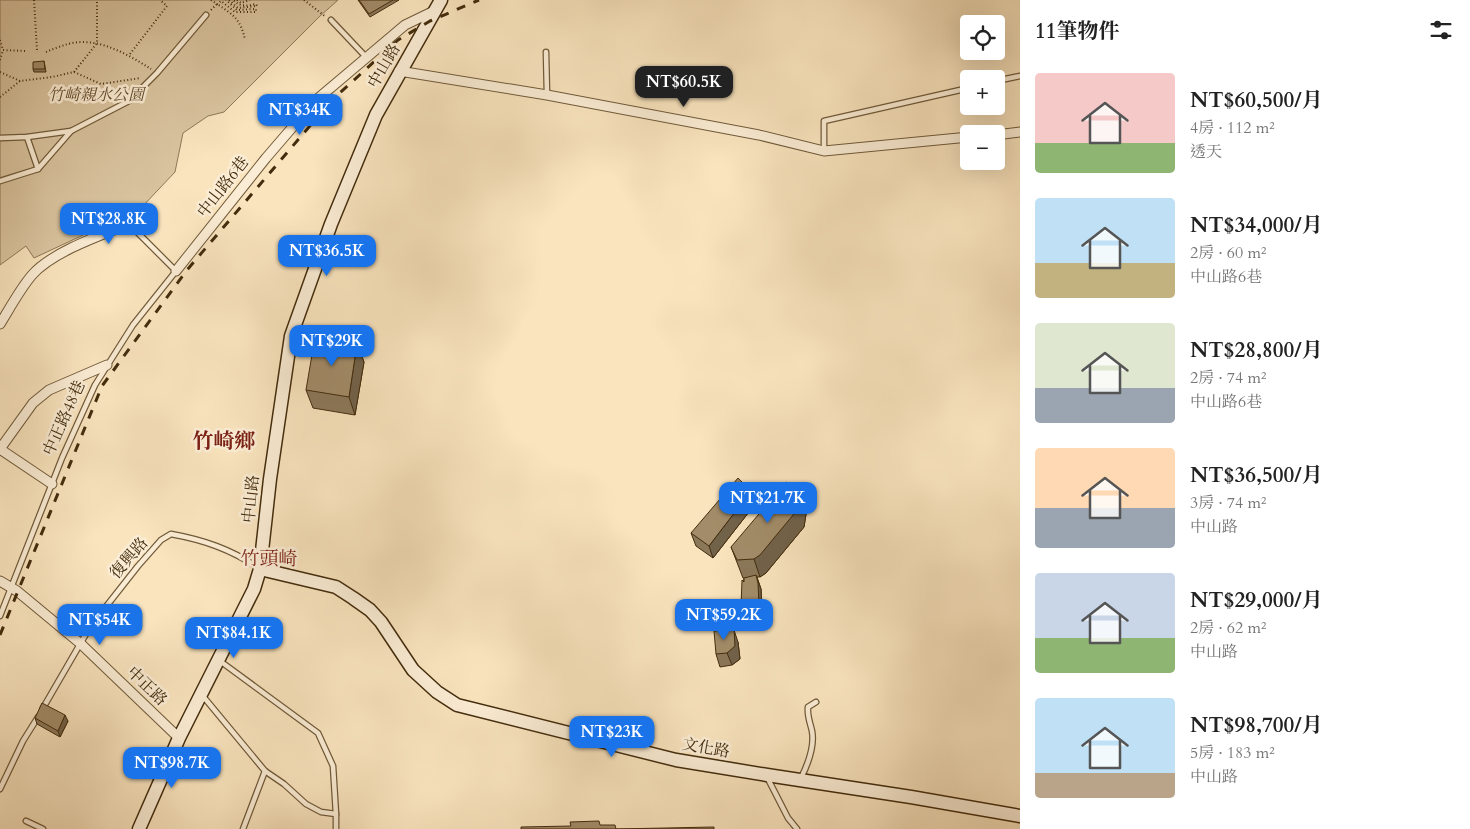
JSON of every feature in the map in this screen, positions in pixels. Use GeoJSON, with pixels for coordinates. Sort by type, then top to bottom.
{"type":"FeatureCollection","features":[{"type":"Feature","properties":{"kind":"street","name":"中山路6巷"},"geometry":{"type":"LineString","coordinates":[[176,271],[266,158],[309,108],[405,25],[438,5]]}},
{"type":"Feature","properties":{"kind":"street","name":"中山路"},"geometry":{"type":"LineString","coordinates":[[139,829],[179,738],[254,589],[260,569],[270,479],[291,336],[334,216],[376,115],[399,71],[438,5]]}},
{"type":"Feature","properties":{"kind":"street"},"geometry":{"type":"LineString","coordinates":[[399,71],[547,95],[759,134],[824,151],[960,138]]}},
{"type":"Feature","properties":{"kind":"street"},"geometry":{"type":"LineString","coordinates":[[1005,134],[1020,132]]}},
{"type":"Feature","properties":{"kind":"street"},"geometry":{"type":"LineString","coordinates":[[0,324],[33,274],[80,244],[129,224]]}},
{"type":"Feature","properties":{"kind":"street"},"geometry":{"type":"LineString","coordinates":[[0,449],[33,403],[49,390],[106,365]]}},
{"type":"Feature","properties":{"kind":"street","name":"中正路48巷"},"geometry":{"type":"LineString","coordinates":[[0,449],[52,484]]}},
{"type":"Feature","properties":{"kind":"street","name":"文化路"},"geometry":{"type":"LineString","coordinates":[[260,569],[336,587],[353,598],[370,610],[381,622],[413,670],[437,692],[457,705],[676,760],[1020,816]]}},
{"type":"Feature","properties":{"kind":"street","name":"中正路"},"geometry":{"type":"LineString","coordinates":[[0,581],[11,587],[81,644],[179,738]]}},
{"type":"Feature","properties":{"kind":"lane"},"geometry":{"type":"LineString","coordinates":[[0,138],[28,137],[71,131],[129,101],[155,75],[206,15]]}},
{"type":"Feature","properties":{"kind":"lane"},"geometry":{"type":"LineString","coordinates":[[331,20],[367,57]]}},
{"type":"Feature","properties":{"kind":"lane"},"geometry":{"type":"LineString","coordinates":[[546,52],[547,95]]}},
{"type":"Feature","properties":{"kind":"lane"},"geometry":{"type":"LineString","coordinates":[[1005,79],[1020,76]]}},
{"type":"Feature","properties":{"kind":"lane"},"geometry":{"type":"LineString","coordinates":[[824,151],[824,121],[960,90]]}},
{"type":"Feature","properties":{"kind":"lane"},"geometry":{"type":"LineString","coordinates":[[0,181],[38,169],[71,131]]}},
{"type":"Feature","properties":{"kind":"lane"},"geometry":{"type":"LineString","coordinates":[[28,137],[38,169]]}},
{"type":"Feature","properties":{"kind":"lane"},"geometry":{"type":"LineString","coordinates":[[129,224],[176,271]]}},
{"type":"Feature","properties":{"kind":"lane","name":"中山路6巷"},"geometry":{"type":"LineString","coordinates":[[106,365],[133,325],[176,271]]}},
{"type":"Feature","properties":{"kind":"lane","name":"中正路48巷"},"geometry":{"type":"LineString","coordinates":[[0,616],[52,484],[95,385],[106,365]]}},
{"type":"Feature","properties":{"kind":"lane","name":"復興路"},"geometry":{"type":"LineString","coordinates":[[0,789],[23,741],[90,628],[161,540],[171,534],[208,542],[244,558],[260,569]]}},
{"type":"Feature","properties":{"kind":"lane"},"geometry":{"type":"LineString","coordinates":[[218,660],[318,733],[333,766],[336,829]]}},
{"type":"Feature","properties":{"kind":"lane"},"geometry":{"type":"LineString","coordinates":[[201,694],[265,770],[306,804],[321,812],[336,814]]}},
{"type":"Feature","properties":{"kind":"lane"},"geometry":{"type":"LineString","coordinates":[[801,780],[809,762],[812,741],[812,733],[807,715],[808,707],[816,702]]}},
{"type":"Feature","properties":{"kind":"lane"},"geometry":{"type":"LineString","coordinates":[[243,829],[265,770]]}},
{"type":"Feature","properties":{"kind":"lane"},"geometry":{"type":"LineString","coordinates":[[766,775],[788,818],[797,829]]}},
{"type":"Feature","properties":{"kind":"lane"},"geometry":{"type":"LineString","coordinates":[[26,821],[43,829]]}},
{"type":"Feature","properties":{"kind":"path"},"geometry":{"type":"LineString","coordinates":[[34,0],[37,50]]}},
{"type":"Feature","properties":{"kind":"path"},"geometry":{"type":"LineString","coordinates":[[74,72],[97,43],[97,0]]}},
{"type":"Feature","properties":{"kind":"path"},"geometry":{"type":"LineString","coordinates":[[129,54],[167,6],[160,0]]}},
{"type":"Feature","properties":{"kind":"path"},"geometry":{"type":"LineString","coordinates":[[211,0],[238,19],[245,40]]}},
{"type":"Feature","properties":{"kind":"path"},"geometry":{"type":"LineString","coordinates":[[206,15],[221,1],[235,12],[256,12],[256,9],[237,10],[228,0]]}},
{"type":"Feature","properties":{"kind":"path"},"geometry":{"type":"LineString","coordinates":[[228,0],[238,8],[257,6],[256,4],[239,5],[233,0]]}},
{"type":"Feature","properties":{"kind":"path"},"geometry":{"type":"LineString","coordinates":[[237,0],[241,3],[250,0]]}},
{"type":"Feature","properties":{"kind":"path"},"geometry":{"type":"LineString","coordinates":[[304,0],[331,20]]}},
{"type":"Feature","properties":{"kind":"path"},"geometry":{"type":"LineString","coordinates":[[0,40],[3,50],[0,60]]}},
{"type":"Feature","properties":{"kind":"path"},"geometry":{"type":"LineString","coordinates":[[46,52],[70,43],[97,43],[129,54],[155,75]]}},
{"type":"Feature","properties":{"kind":"path"},"geometry":{"type":"LineString","coordinates":[[3,50],[26,51]]}},
{"type":"Feature","properties":{"kind":"path"},"geometry":{"type":"LineString","coordinates":[[0,72],[20,81],[74,72],[101,84],[155,75]]}},
{"type":"Feature","properties":{"kind":"path"},"geometry":{"type":"LineString","coordinates":[[0,97],[20,81]]}},
{"type":"Feature","properties":{"kind":"green space","name":"竹崎親水公園"},"geometry":{"type":"Polygon","coordinates":[[[0,0],[338,0],[224,112],[208,116],[183,133],[175,172],[141,208],[34,258],[26,246],[0,265],[0,0]]]}},
{"type":"Feature","properties":{"kind":"building"},"geometry":{"type":"Polygon","coordinates":[[[359,0],[393,0],[369,14],[359,0]]]}},
{"type":"Feature","properties":{"kind":"building"},"geometry":{"type":"Polygon","coordinates":[[[44,61],[45,69],[33,69],[33,62],[44,61]]]}},
{"type":"Feature","properties":{"kind":"building"},"geometry":{"type":"Polygon","coordinates":[[[315,337],[357,344],[349,397],[306,390],[315,337]]]}},
{"type":"Feature","properties":{"kind":"building"},"geometry":{"type":"Polygon","coordinates":[[[738,478],[751,491],[709,546],[691,533],[738,478]]]}},
{"type":"Feature","properties":{"kind":"building"},"geometry":{"type":"Polygon","coordinates":[[[786,482],[801,490],[798,509],[760,555],[754,559],[737,560],[731,547],[786,482]]]}},
{"type":"Feature","properties":{"kind":"building"},"geometry":{"type":"Polygon","coordinates":[[[756,575],[759,604],[741,606],[742,580],[744,582],[744,578],[756,575]]]}},
{"type":"Feature","properties":{"kind":"building"},"geometry":{"type":"Polygon","coordinates":[[[734,630],[735,646],[727,653],[716,654],[714,631],[734,630]]]}},
{"type":"Feature","properties":{"kind":"building"},"geometry":{"type":"Polygon","coordinates":[[[42,703],[65,715],[58,731],[35,718],[42,703]]]}},
{"type":"Feature","properties":{"kind":"building"},"geometry":{"type":"Polygon","coordinates":[[[599,821],[600,825],[615,825],[616,829],[521,829],[521,827],[571,826],[570,822],[599,821]]]}},
{"type":"Feature","properties":{"kind":"building"},"geometry":{"type":"Polygon","coordinates":[[[714,827],[714,829],[616,829],[714,827]]]}},
{"type":"Feature","properties":{"kind":"railway"},"geometry":{"type":"LineString","coordinates":[[0,635],[102,386],[187,270],[332,100],[398,40],[430,21],[479,0]]}},
{"type":"Feature","properties":{"kind":"district","name":"竹崎鄉"},"geometry":{"type":"Point","coordinates":[224,441]}},
{"type":"Feature","properties":{"kind":"district","name":"竹頭崎"},"geometry":{"type":"Point","coordinates":[269,559]}}]}
